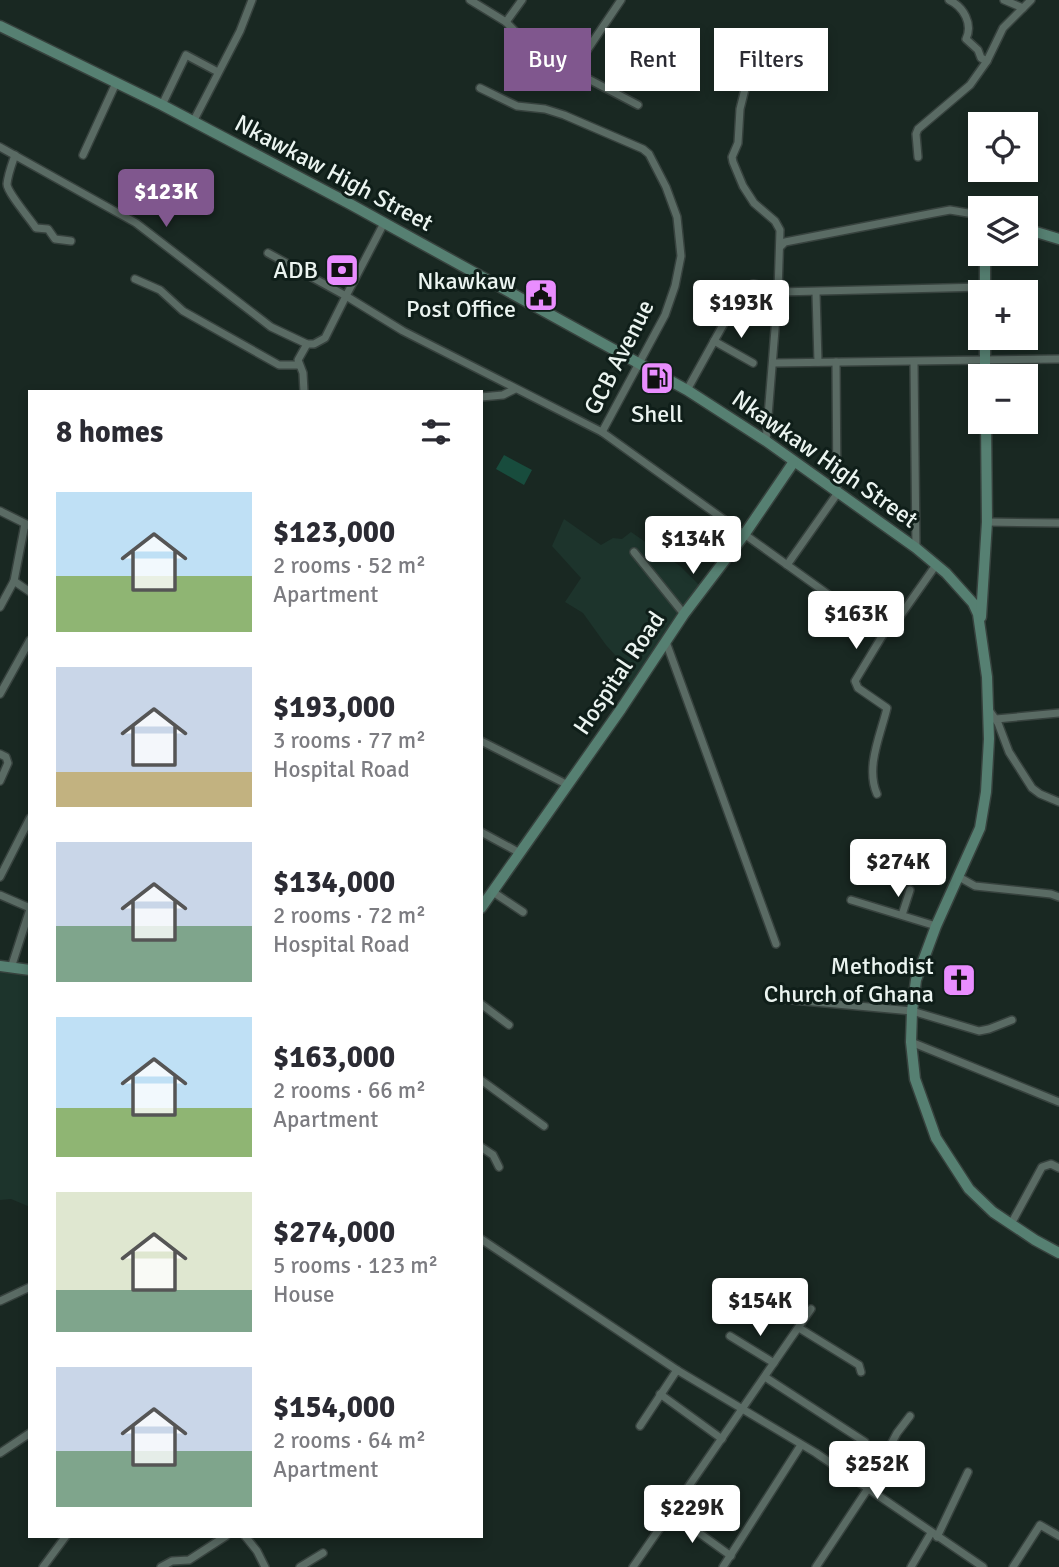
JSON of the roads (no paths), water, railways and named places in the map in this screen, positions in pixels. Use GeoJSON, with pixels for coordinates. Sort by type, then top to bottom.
{"type":"FeatureCollection","features":[{"type":"Feature","properties":{"kind":"main road","name":"Nkawkaw High Street"},"geometry":{"type":"LineString","coordinates":[[0,26],[162,105],[384,223],[687,390],[766,441],[793,463],[916,548],[973,603],[980,626],[989,709],[984,807],[980,828],[936,926],[916,980],[911,1042],[919,1096],[936,1138],[969,1189],[993,1212],[1059,1252]]}},
{"type":"Feature","properties":{"kind":"main road"},"geometry":{"type":"LineString","coordinates":[[1038,233],[1059,239]]}},
{"type":"Feature","properties":{"kind":"main road"},"geometry":{"type":"LineString","coordinates":[[985,350],[985,364]]}},
{"type":"Feature","properties":{"kind":"main road"},"geometry":{"type":"LineString","coordinates":[[980,626],[988,522],[986,434]]}},
{"type":"Feature","properties":{"kind":"main road","name":"Hospital Road"},"geometry":{"type":"LineString","coordinates":[[483,905],[684,614],[744,535],[793,463]]}},
{"type":"Feature","properties":{"kind":"main road"},"geometry":{"type":"LineString","coordinates":[[0,966],[28,970]]}},
{"type":"Feature","properties":{"kind":"street"},"geometry":{"type":"LineString","coordinates":[[193,122],[252,0]]}},
{"type":"Feature","properties":{"kind":"street"},"geometry":{"type":"LineString","coordinates":[[470,0],[512,28]]}},
{"type":"Feature","properties":{"kind":"street"},"geometry":{"type":"LineString","coordinates":[[506,22],[522,0]]}},
{"type":"Feature","properties":{"kind":"street"},"geometry":{"type":"LineString","coordinates":[[591,44],[621,0]]}},
{"type":"Feature","properties":{"kind":"street"},"geometry":{"type":"LineString","coordinates":[[949,0],[963,10],[969,25],[966,39],[978,50],[981,58],[987,61]]}},
{"type":"Feature","properties":{"kind":"street"},"geometry":{"type":"LineString","coordinates":[[1004,0],[1023,8]]}},
{"type":"Feature","properties":{"kind":"street"},"geometry":{"type":"LineString","coordinates":[[918,157],[918,129],[970,85],[987,61],[1003,28],[1031,0]]}},
{"type":"Feature","properties":{"kind":"street"},"geometry":{"type":"LineString","coordinates":[[162,105],[186,55],[218,72]]}},
{"type":"Feature","properties":{"kind":"street"},"geometry":{"type":"LineString","coordinates":[[591,80],[638,105]]}},
{"type":"Feature","properties":{"kind":"street"},"geometry":{"type":"LineString","coordinates":[[83,155],[116,83]]}},
{"type":"Feature","properties":{"kind":"street","name":"GCB Avenue"},"geometry":{"type":"LineString","coordinates":[[480,88],[517,106],[545,109],[564,115],[633,143],[649,155],[673,204],[681,256],[675,286],[665,315],[603,432]]}},
{"type":"Feature","properties":{"kind":"street"},"geometry":{"type":"LineString","coordinates":[[744,91],[740,109],[738,143],[732,158],[743,186],[754,202],[779,225],[781,246],[766,441]]}},
{"type":"Feature","properties":{"kind":"street"},"geometry":{"type":"LineString","coordinates":[[0,147],[136,223],[271,327],[307,344],[314,344],[325,338],[384,223]]}},
{"type":"Feature","properties":{"kind":"street"},"geometry":{"type":"LineString","coordinates":[[15,155],[7,181],[9,193],[36,228],[48,229],[55,239],[71,241]]}},
{"type":"Feature","properties":{"kind":"street"},"geometry":{"type":"LineString","coordinates":[[781,246],[785,242],[950,210],[968,213]]}},
{"type":"Feature","properties":{"kind":"street"},"geometry":{"type":"LineString","coordinates":[[268,253],[403,331],[603,432],[884,633]]}},
{"type":"Feature","properties":{"kind":"street"},"geometry":{"type":"LineString","coordinates":[[135,279],[160,290],[183,311],[279,365],[299,365]]}},
{"type":"Feature","properties":{"kind":"street"},"geometry":{"type":"LineString","coordinates":[[687,390],[747,284],[779,291],[816,293],[968,289]]}},
{"type":"Feature","properties":{"kind":"street"},"geometry":{"type":"LineString","coordinates":[[816,293],[818,362]]}},
{"type":"Feature","properties":{"kind":"street"},"geometry":{"type":"LineString","coordinates":[[714,341],[753,363]]}},
{"type":"Feature","properties":{"kind":"street"},"geometry":{"type":"LineString","coordinates":[[304,390],[303,373],[298,360],[307,344]]}},
{"type":"Feature","properties":{"kind":"street"},"geometry":{"type":"LineString","coordinates":[[774,363],[1059,359]]}},
{"type":"Feature","properties":{"kind":"street"},"geometry":{"type":"LineString","coordinates":[[787,565],[837,494],[836,362]]}},
{"type":"Feature","properties":{"kind":"street"},"geometry":{"type":"LineString","coordinates":[[914,363],[916,548]]}},
{"type":"Feature","properties":{"kind":"street"},"geometry":{"type":"LineString","coordinates":[[483,397],[503,395],[515,389]]}},
{"type":"Feature","properties":{"kind":"street"},"geometry":{"type":"LineString","coordinates":[[0,511],[27,525],[14,581],[0,607]]}},
{"type":"Feature","properties":{"kind":"street"},"geometry":{"type":"LineString","coordinates":[[988,522],[1059,523]]}},
{"type":"Feature","properties":{"kind":"street"},"geometry":{"type":"LineString","coordinates":[[634,552],[684,614]]}},
{"type":"Feature","properties":{"kind":"street"},"geometry":{"type":"LineString","coordinates":[[877,794],[873,773],[876,744],[887,708],[858,688],[855,681],[884,633],[898,619],[936,565]]}},
{"type":"Feature","properties":{"kind":"street"},"geometry":{"type":"LineString","coordinates":[[14,581],[28,591]]}},
{"type":"Feature","properties":{"kind":"street"},"geometry":{"type":"LineString","coordinates":[[666,642],[776,944]]}},
{"type":"Feature","properties":{"kind":"street"},"geometry":{"type":"LineString","coordinates":[[0,694],[28,644]]}},
{"type":"Feature","properties":{"kind":"street"},"geometry":{"type":"LineString","coordinates":[[989,709],[996,719],[1009,752],[1032,788],[1059,802]]}},
{"type":"Feature","properties":{"kind":"street"},"geometry":{"type":"LineString","coordinates":[[996,719],[1059,713]]}},
{"type":"Feature","properties":{"kind":"street"},"geometry":{"type":"LineString","coordinates":[[483,742],[568,785]]}},
{"type":"Feature","properties":{"kind":"street"},"geometry":{"type":"LineString","coordinates":[[0,754],[6,757],[8,763],[0,781]]}},
{"type":"Feature","properties":{"kind":"street"},"geometry":{"type":"LineString","coordinates":[[0,877],[28,821]]}},
{"type":"Feature","properties":{"kind":"street"},"geometry":{"type":"LineString","coordinates":[[483,833],[520,853]]}},
{"type":"Feature","properties":{"kind":"street"},"geometry":{"type":"LineString","coordinates":[[958,877],[975,886],[1059,897]]}},
{"type":"Feature","properties":{"kind":"street"},"geometry":{"type":"LineString","coordinates":[[902,915],[910,890]]}},
{"type":"Feature","properties":{"kind":"street"},"geometry":{"type":"LineString","coordinates":[[493,892],[523,912]]}},
{"type":"Feature","properties":{"kind":"street"},"geometry":{"type":"LineString","coordinates":[[0,895],[28,908]]}},
{"type":"Feature","properties":{"kind":"street"},"geometry":{"type":"LineString","coordinates":[[851,900],[936,926]]}},
{"type":"Feature","properties":{"kind":"street"},"geometry":{"type":"LineString","coordinates":[[12,968],[28,916]]}},
{"type":"Feature","properties":{"kind":"street"},"geometry":{"type":"LineString","coordinates":[[782,999],[912,1011],[979,1031],[1012,1020]]}},
{"type":"Feature","properties":{"kind":"street"},"geometry":{"type":"LineString","coordinates":[[483,1006],[509,1025]]}},
{"type":"Feature","properties":{"kind":"street"},"geometry":{"type":"LineString","coordinates":[[911,1042],[1059,1102]]}},
{"type":"Feature","properties":{"kind":"street"},"geometry":{"type":"LineString","coordinates":[[483,1081],[544,1126]]}},
{"type":"Feature","properties":{"kind":"street"},"geometry":{"type":"LineString","coordinates":[[483,1148],[493,1155],[499,1167]]}},
{"type":"Feature","properties":{"kind":"street"},"geometry":{"type":"LineString","coordinates":[[1011,1224],[1042,1167],[1051,1164],[1059,1168]]}},
{"type":"Feature","properties":{"kind":"street"},"geometry":{"type":"LineString","coordinates":[[483,1240],[677,1370],[801,1445],[983,1567]]}},
{"type":"Feature","properties":{"kind":"street"},"geometry":{"type":"LineString","coordinates":[[0,1301],[28,1288]]}},
{"type":"Feature","properties":{"kind":"street"},"geometry":{"type":"LineString","coordinates":[[633,1567],[811,1309]]}},
{"type":"Feature","properties":{"kind":"street"},"geometry":{"type":"LineString","coordinates":[[799,1328],[859,1366],[861,1371]]}},
{"type":"Feature","properties":{"kind":"street"},"geometry":{"type":"LineString","coordinates":[[730,1336],[774,1363]]}},
{"type":"Feature","properties":{"kind":"street"},"geometry":{"type":"LineString","coordinates":[[640,1426],[677,1370]]}},
{"type":"Feature","properties":{"kind":"street"},"geometry":{"type":"LineString","coordinates":[[765,1377],[865,1442]]}},
{"type":"Feature","properties":{"kind":"street"},"geometry":{"type":"LineString","coordinates":[[660,1394],[722,1439]]}},
{"type":"Feature","properties":{"kind":"street"},"geometry":{"type":"LineString","coordinates":[[816,1567],[867,1490],[897,1433],[910,1416]]}},
{"type":"Feature","properties":{"kind":"street"},"geometry":{"type":"LineString","coordinates":[[0,1454],[28,1434]]}},
{"type":"Feature","properties":{"kind":"street"},"geometry":{"type":"LineString","coordinates":[[723,1567],[801,1445]]}},
{"type":"Feature","properties":{"kind":"street"},"geometry":{"type":"LineString","coordinates":[[911,1567],[934,1535],[968,1472]]}},
{"type":"Feature","properties":{"kind":"street"},"geometry":{"type":"LineString","coordinates":[[670,1512],[731,1556]]}},
{"type":"Feature","properties":{"kind":"street"},"geometry":{"type":"LineString","coordinates":[[1013,1567],[1041,1524],[1059,1536]]}},
{"type":"Feature","properties":{"kind":"street"},"geometry":{"type":"LineString","coordinates":[[43,1567],[65,1538]]}},
{"type":"Feature","properties":{"kind":"street"},"geometry":{"type":"LineString","coordinates":[[161,1567],[172,1561],[190,1563],[223,1538]]}},
{"type":"Feature","properties":{"kind":"street"},"geometry":{"type":"LineString","coordinates":[[247,1538],[265,1567]]}},
{"type":"Feature","properties":{"kind":"street"},"geometry":{"type":"LineString","coordinates":[[300,1567],[323,1553]]}},
{"type":"Feature","properties":{"kind":"place","name":"ADB"},"geometry":{"type":"Point","coordinates":[342,270]}},
{"type":"Feature","properties":{"kind":"place","name":"Nkawkaw Post Office"},"geometry":{"type":"Point","coordinates":[541,295]}},
{"type":"Feature","properties":{"kind":"place","name":"Shell"},"geometry":{"type":"Point","coordinates":[657,378]}},
{"type":"Feature","properties":{"kind":"place","name":"Methodist Church of Ghana"},"geometry":{"type":"Point","coordinates":[959,980]}}]}
